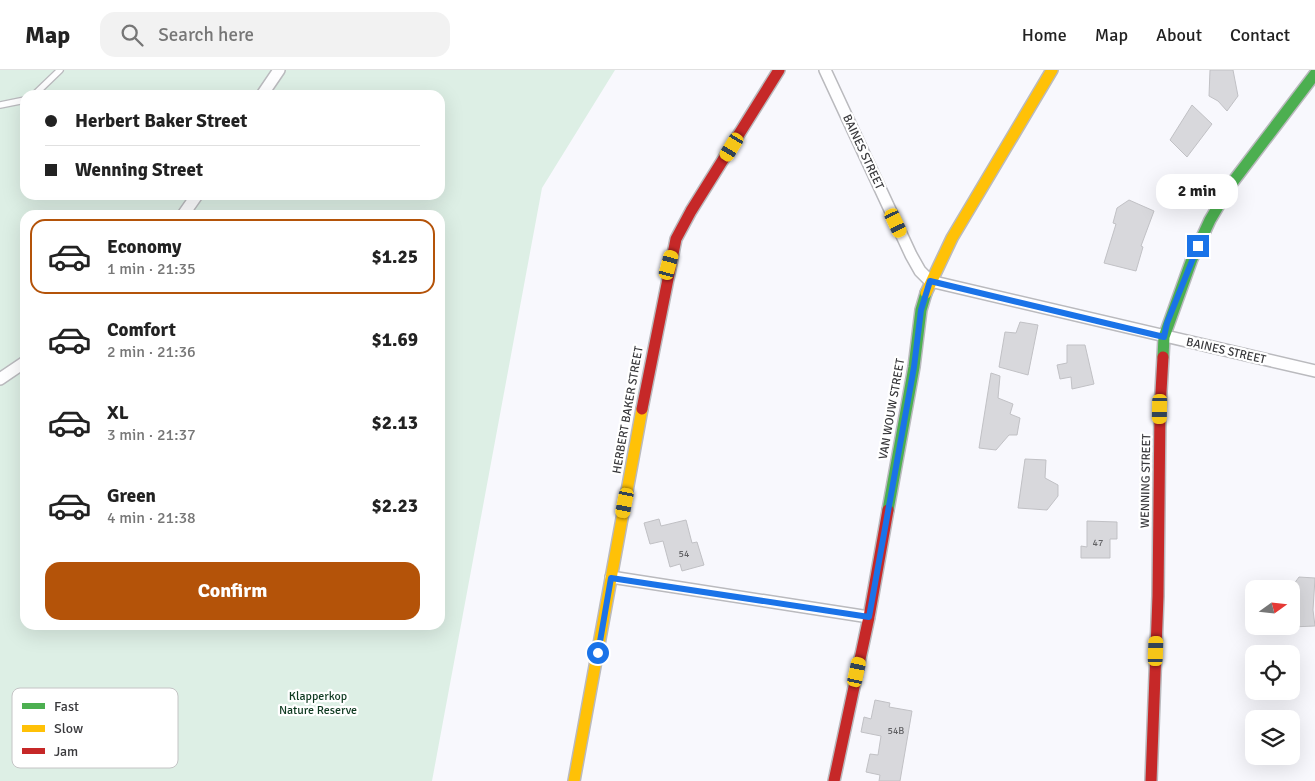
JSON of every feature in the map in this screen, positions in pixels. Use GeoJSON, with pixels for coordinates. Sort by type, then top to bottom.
{"type":"FeatureCollection","features":[{"type":"Feature","properties":{"kind":"street"},"geometry":{"type":"LineString","coordinates":[[265,90],[279,70]]}},
{"type":"Feature","properties":{"kind":"street","name":"HERBERT BAKER STREET"},"geometry":{"type":"LineString","coordinates":[[574,781],[669,265],[676,239],[691,211],[779,70]]}},
{"type":"Feature","properties":{"kind":"street","name":"BAINES STREET"},"geometry":{"type":"LineString","coordinates":[[825,70],[911,255],[920,271],[930,281],[1315,371]]}},
{"type":"Feature","properties":{"kind":"street","name":"VAN WOUW STREET"},"geometry":{"type":"LineString","coordinates":[[834,781],[869,617],[914,367],[921,310],[930,281],[952,238],[1052,70]]}},
{"type":"Feature","properties":{"kind":"street","name":"WENNING STREET"},"geometry":{"type":"LineString","coordinates":[[1151,781],[1158,596],[1160,409],[1164,337],[1192,259],[1210,220],[1232,183],[1315,74]]}},
{"type":"Feature","properties":{"kind":"street"},"geometry":{"type":"LineString","coordinates":[[0,379],[20,365]]}},
{"type":"Feature","properties":{"kind":"street"},"geometry":{"type":"LineString","coordinates":[[611,578],[869,617]]}},
{"type":"Feature","properties":{"kind":"lane"},"geometry":{"type":"LineString","coordinates":[[39,90],[60,70]]}},
{"type":"Feature","properties":{"kind":"lane"},"geometry":{"type":"LineString","coordinates":[[0,105],[20,101]]}},
{"type":"Feature","properties":{"kind":"green space","name":"Klapperkop Nature Reserve"},"geometry":{"type":"Polygon","coordinates":[[[0,70],[615,70],[542,188],[432,781],[0,781],[0,70]]]}},
{"type":"Feature","properties":{"kind":"building"},"geometry":{"type":"Polygon","coordinates":[[[1210,70],[1233,70],[1238,96],[1227,111],[1218,101],[1209,96],[1210,70]]]}},
{"type":"Feature","properties":{"kind":"building"},"geometry":{"type":"Polygon","coordinates":[[[1192,105],[1212,124],[1187,157],[1170,140],[1192,105]]]}},
{"type":"Feature","properties":{"kind":"building"},"geometry":{"type":"Polygon","coordinates":[[[1129,200],[1154,211],[1141,246],[1143,247],[1136,271],[1104,263],[1116,224],[1113,223],[1117,208],[1129,200]]]}},
{"type":"Feature","properties":{"kind":"building"},"geometry":{"type":"Polygon","coordinates":[[[1020,322],[1038,325],[1028,375],[999,367],[1005,332],[1016,333],[1020,322]]]}},
{"type":"Feature","properties":{"kind":"building"},"geometry":{"type":"Polygon","coordinates":[[[1067,345],[1085,345],[1094,384],[1072,389],[1071,377],[1060,379],[1057,365],[1067,363],[1067,345]]]}},
{"type":"Feature","properties":{"kind":"building"},"geometry":{"type":"Polygon","coordinates":[[[991,373],[1000,376],[998,398],[1013,404],[1010,414],[1020,418],[1017,435],[1009,435],[996,450],[979,448],[991,373]]]}},
{"type":"Feature","properties":{"kind":"building"},"geometry":{"type":"Polygon","coordinates":[[[1025,459],[1046,460],[1045,478],[1058,485],[1058,496],[1047,510],[1018,508],[1025,459]]]}},
{"type":"Feature","properties":{"kind":"building"},"geometry":{"type":"Polygon","coordinates":[[[659,519],[661,526],[686,520],[692,543],[697,542],[704,565],[682,571],[680,564],[670,567],[663,541],[650,544],[644,523],[659,519]]]}},
{"type":"Feature","properties":{"kind":"building"},"geometry":{"type":"Polygon","coordinates":[[[1087,521],[1117,522],[1117,539],[1110,539],[1110,558],[1081,558],[1081,546],[1087,547],[1087,521]]]}},
{"type":"Feature","properties":{"kind":"building"},"geometry":{"type":"Polygon","coordinates":[[[1299,577],[1315,578],[1313,610],[1315,626],[1300,627],[1300,580],[1297,580],[1299,577]]]}},
{"type":"Feature","properties":{"kind":"building"},"geometry":{"type":"Polygon","coordinates":[[[875,700],[890,703],[889,707],[912,711],[900,781],[879,781],[880,775],[866,772],[870,754],[878,755],[881,736],[861,732],[864,717],[871,719],[875,700]]]}},
{"type":"Feature","properties":{"kind":"traffic: fast"},"geometry":{"type":"LineString","coordinates":[[1163,357],[1164,337],[1192,259],[1210,220],[1232,183],[1315,74]]}},
{"type":"Feature","properties":{"kind":"traffic: fast"},"geometry":{"type":"LineString","coordinates":[[888,510],[914,367],[921,310],[926,293]]}},
{"type":"Feature","properties":{"kind":"traffic: slow"},"geometry":{"type":"LineString","coordinates":[[926,293],[952,238],[1052,70]]}},
{"type":"Feature","properties":{"kind":"traffic: slow"},"geometry":{"type":"LineString","coordinates":[[574,781],[642,409]]}},
{"type":"Feature","properties":{"kind":"traffic: jam"},"geometry":{"type":"LineString","coordinates":[[642,409],[676,239],[691,211],[779,70]]}},
{"type":"Feature","properties":{"kind":"traffic: jam"},"geometry":{"type":"LineString","coordinates":[[1151,781],[1158,596],[1160,409],[1163,357]]}},
{"type":"Feature","properties":{"kind":"traffic: jam"},"geometry":{"type":"LineString","coordinates":[[834,781],[869,617],[888,510]]}},
{"type":"Feature","properties":{"kind":"route"},"geometry":{"type":"LineString","coordinates":[[598,653],[611,578],[869,617],[914,367],[921,310],[930,281],[1164,337],[1167,323],[1198,246]]}}]}
